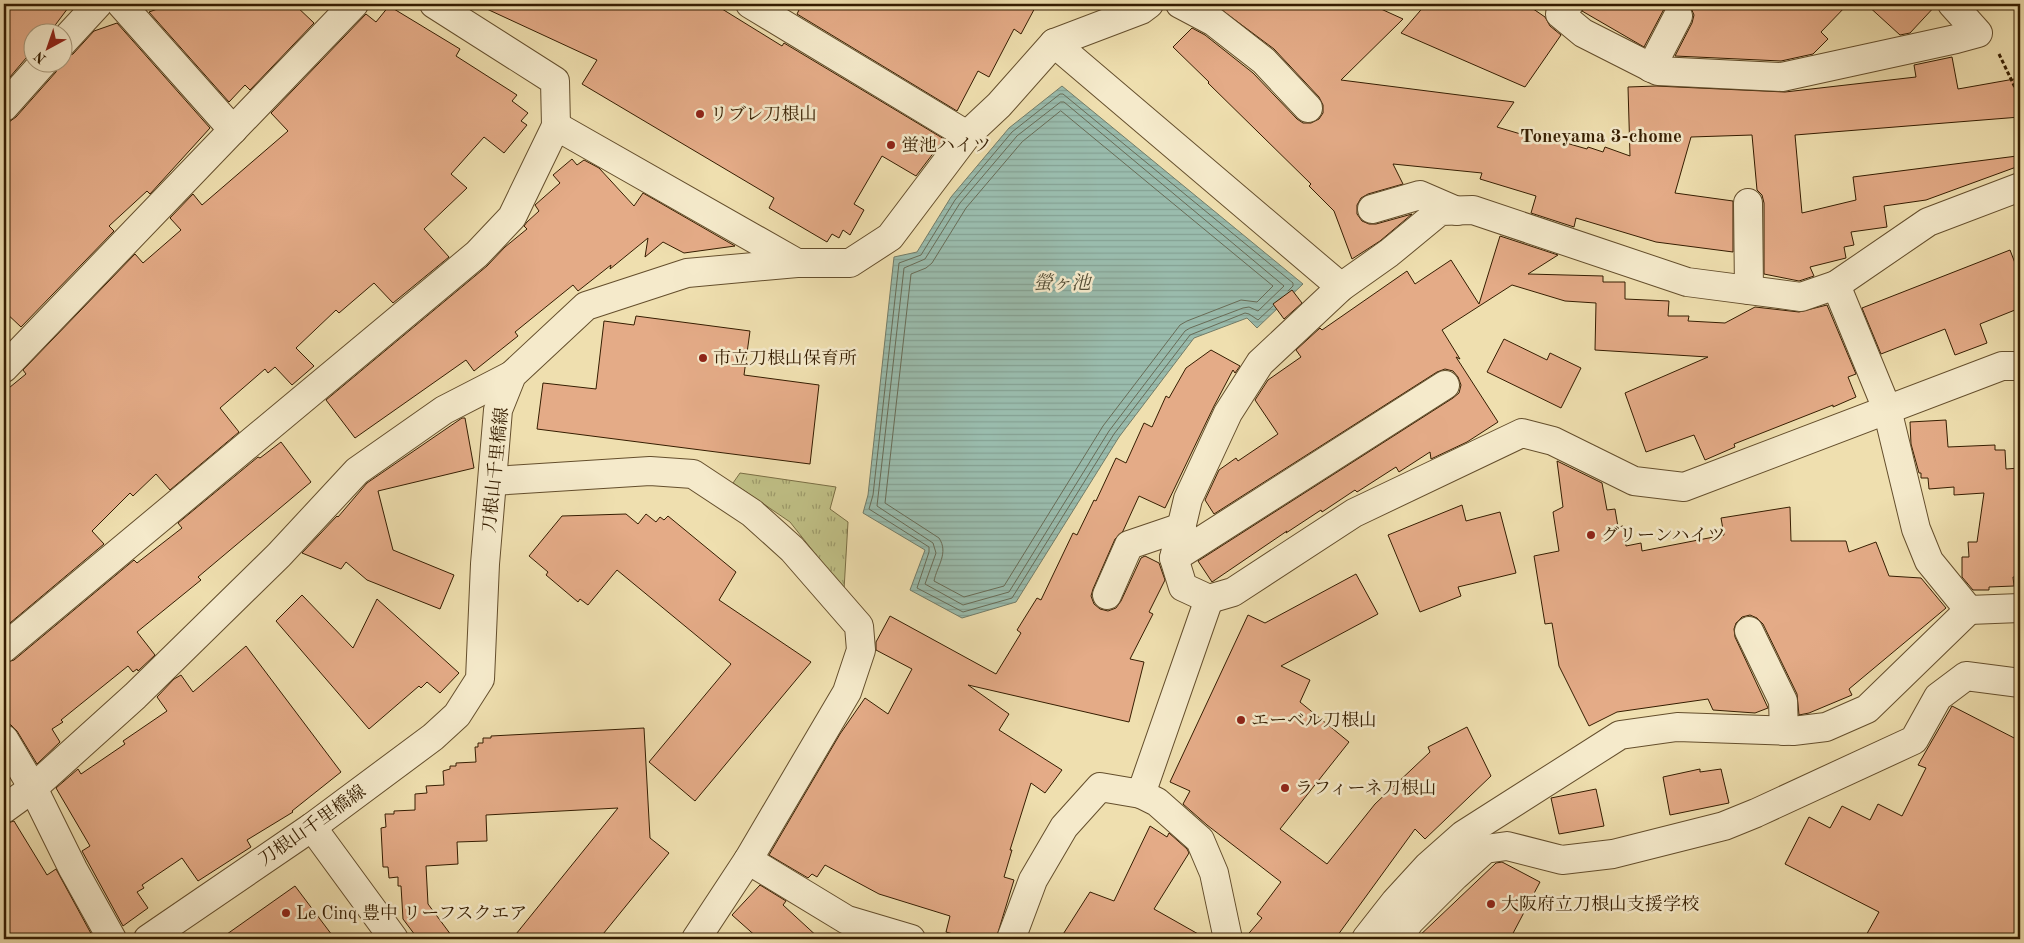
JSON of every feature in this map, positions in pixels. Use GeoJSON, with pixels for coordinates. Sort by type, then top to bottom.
{"type":"FeatureCollection","features":[{"type":"Feature","properties":{"kind":"street"},"geometry":{"type":"LineString","coordinates":[[72,32],[98,4]]}},
{"type":"Feature","properties":{"kind":"street"},"geometry":{"type":"LineString","coordinates":[[121,4],[233,130]]}},
{"type":"Feature","properties":{"kind":"street"},"geometry":{"type":"LineString","coordinates":[[4,368],[354,4]]}},
{"type":"Feature","properties":{"kind":"street"},"geometry":{"type":"LineString","coordinates":[[4,648],[478,254],[512,218],[556,126],[555,81],[434,4]]}},
{"type":"Feature","properties":{"kind":"street"},"geometry":{"type":"LineString","coordinates":[[750,4],[967,135]]}},
{"type":"Feature","properties":{"kind":"street","name":"刀根山千里橋線"},"geometry":{"type":"LineString","coordinates":[[148,939],[312,827],[433,737],[457,715],[480,679],[484,564],[498,410],[512,375],[586,306],[687,273],[797,263],[850,263],[890,237],[967,135],[999,105],[1054,44],[1141,10],[1149,4]]}},
{"type":"Feature","properties":{"kind":"street"},"geometry":{"type":"LineString","coordinates":[[1180,4],[1214,22],[1264,61],[1308,108]]}},
{"type":"Feature","properties":{"kind":"street"},"geometry":{"type":"LineString","coordinates":[[1569,4],[1560,14],[1583,33],[1658,71],[1782,77],[1978,33],[1952,4]]}},
{"type":"Feature","properties":{"kind":"street"},"geometry":{"type":"LineString","coordinates":[[1651,68],[1678,16]]}},
{"type":"Feature","properties":{"kind":"street"},"geometry":{"type":"LineString","coordinates":[[1054,44],[1341,287]]}},
{"type":"Feature","properties":{"kind":"street"},"geometry":{"type":"LineString","coordinates":[[4,107],[35,72]]}},
{"type":"Feature","properties":{"kind":"street"},"geometry":{"type":"LineString","coordinates":[[556,126],[797,263]]}},
{"type":"Feature","properties":{"kind":"street"},"geometry":{"type":"LineString","coordinates":[[2020,187],[1928,222],[1836,285],[1801,296],[1687,282],[1473,210],[1440,212],[1390,253],[1341,287],[1260,363],[1228,413],[1188,499],[1174,558],[1183,587],[1210,599],[1233,592],[1354,513],[1522,433],[1554,440],[1634,481],[1684,487],[2002,366],[2020,366]]}},
{"type":"Feature","properties":{"kind":"street"},"geometry":{"type":"LineString","coordinates":[[1372,209],[1420,195],[1457,211]]}},
{"type":"Feature","properties":{"kind":"street"},"geometry":{"type":"LineString","coordinates":[[1748,204],[1749,290]]}},
{"type":"Feature","properties":{"kind":"street"},"geometry":{"type":"LineString","coordinates":[[1836,285],[1887,409],[1916,529],[1929,561],[1969,610]]}},
{"type":"Feature","properties":{"kind":"street"},"geometry":{"type":"LineString","coordinates":[[4,809],[33,788],[135,696],[200,634],[279,555],[357,471],[444,410],[512,375]]}},
{"type":"Feature","properties":{"kind":"street"},"geometry":{"type":"LineString","coordinates":[[1174,558],[1446,385]]}},
{"type":"Feature","properties":{"kind":"street"},"geometry":{"type":"LineString","coordinates":[[493,481],[650,471],[693,474],[752,513],[785,543],[859,626],[861,650],[847,692],[748,860],[696,939]]}},
{"type":"Feature","properties":{"kind":"street"},"geometry":{"type":"LineString","coordinates":[[1107,595],[1129,545],[1182,526]]}},
{"type":"Feature","properties":{"kind":"street"},"geometry":{"type":"LineString","coordinates":[[1141,794],[1210,599]]}},
{"type":"Feature","properties":{"kind":"street"},"geometry":{"type":"LineString","coordinates":[[1366,939],[1395,902],[1428,866],[1463,835],[1620,735],[1677,727],[1784,730],[1826,727],[1867,710],[1969,610],[2020,608]]}},
{"type":"Feature","properties":{"kind":"street"},"geometry":{"type":"LineString","coordinates":[[1749,631],[1782,702],[1784,730]]}},
{"type":"Feature","properties":{"kind":"street"},"geometry":{"type":"LineString","coordinates":[[1397,939],[1410,921],[1485,849],[1507,846],[1562,860],[1613,854],[1724,826],[1914,740],[1938,697],[1966,676],[2020,683]]}},
{"type":"Feature","properties":{"kind":"street"},"geometry":{"type":"LineString","coordinates":[[4,739],[33,788],[73,869],[112,939]]}},
{"type":"Feature","properties":{"kind":"street"},"geometry":{"type":"LineString","coordinates":[[1011,939],[1033,880],[1064,827],[1100,787],[1141,794],[1157,802],[1200,840],[1214,873],[1228,939]]}},
{"type":"Feature","properties":{"kind":"street"},"geometry":{"type":"LineString","coordinates":[[312,827],[394,939]]}},
{"type":"Feature","properties":{"kind":"street"},"geometry":{"type":"LineString","coordinates":[[748,860],[847,920],[911,939]]}},
{"type":"Feature","properties":{"kind":"path"},"geometry":{"type":"LineString","coordinates":[[1978,33],[1998,51],[2020,98]]}},
{"type":"Feature","properties":{"kind":"green space"},"geometry":{"type":"Polygon","coordinates":[[[740,473],[836,487],[830,509],[848,522],[844,590],[790,522],[733,483],[740,473]]]}},
{"type":"Feature","properties":{"kind":"water","name":"螢ヶ池"},"geometry":{"type":"Polygon","coordinates":[[[1062,86],[1303,284],[1257,328],[1247,318],[1194,338],[1119,437],[1016,602],[962,618],[910,590],[925,550],[863,513],[868,495],[894,257],[917,252],[951,197],[1009,128],[1062,86]]]}},
{"type":"Feature","properties":{"kind":"building"},"geometry":{"type":"Polygon","coordinates":[[[4,4],[71,4],[58,22],[22,22],[22,63],[4,84],[4,4]]]}},
{"type":"Feature","properties":{"kind":"building"},"geometry":{"type":"Polygon","coordinates":[[[171,4],[294,4],[314,23],[250,90],[245,85],[229,102],[149,12],[171,4]]]}},
{"type":"Feature","properties":{"kind":"building"},"geometry":{"type":"Polygon","coordinates":[[[476,4],[714,4],[782,46],[784,43],[944,139],[916,176],[882,156],[854,204],[864,210],[850,235],[843,230],[839,238],[832,234],[827,242],[769,208],[774,198],[582,84],[597,60],[476,4]]]}},
{"type":"Feature","properties":{"kind":"building"},"geometry":{"type":"Polygon","coordinates":[[[802,4],[1037,4],[1021,34],[1014,29],[989,77],[978,71],[957,111],[797,14],[802,4]]]}},
{"type":"Feature","properties":{"kind":"building"},"geometry":{"type":"Polygon","coordinates":[[[1216,4],[1370,4],[1403,19],[1341,80],[1514,102],[1497,127],[1551,143],[1552,139],[1603,152],[1605,147],[1630,156],[1628,87],[1656,86],[1785,92],[1916,77],[1914,65],[1952,57],[1958,89],[2020,78],[2020,117],[1795,135],[1802,213],[1856,200],[1853,177],[2017,156],[2019,166],[1926,200],[1884,206],[1887,227],[1851,232],[1854,245],[1844,247],[1846,258],[1810,267],[1814,276],[1799,281],[1764,274],[1764,203],[1762,195],[1757,190],[1752,135],[1691,137],[1675,193],[1733,201],[1733,252],[1656,242],[1576,218],[1574,227],[1531,213],[1536,196],[1480,179],[1482,173],[1393,164],[1403,184],[1368,194],[1361,198],[1357,205],[1357,214],[1362,221],[1376,224],[1412,214],[1380,241],[1352,259],[1334,211],[1309,186],[1311,184],[1173,47],[1192,28],[1205,35],[1253,73],[1297,119],[1303,123],[1311,123],[1319,119],[1323,113],[1323,105],[1319,97],[1274,49],[1216,4]]]}},
{"type":"Feature","properties":{"kind":"building"},"geometry":{"type":"Polygon","coordinates":[[[1426,4],[1526,4],[1545,17],[1550,26],[1561,35],[1525,87],[1401,33],[1426,4]]]}},
{"type":"Feature","properties":{"kind":"building"},"geometry":{"type":"Polygon","coordinates":[[[1584,4],[1669,4],[1664,9],[1644,47],[1582,11],[1584,4]]]}},
{"type":"Feature","properties":{"kind":"building"},"geometry":{"type":"Polygon","coordinates":[[[1687,4],[1848,4],[1821,32],[1828,39],[1813,54],[1781,61],[1675,56],[1692,23],[1694,15],[1687,4]]]}},
{"type":"Feature","properties":{"kind":"building"},"geometry":{"type":"Polygon","coordinates":[[[1866,4],[1937,4],[1910,33],[1900,35],[1866,4]]]}},
{"type":"Feature","properties":{"kind":"building"},"geometry":{"type":"Polygon","coordinates":[[[389,6],[460,49],[456,56],[517,95],[512,101],[528,113],[521,121],[527,125],[504,153],[484,137],[451,174],[467,188],[424,229],[449,257],[393,303],[374,283],[339,313],[336,310],[296,348],[314,366],[292,385],[275,367],[268,373],[265,369],[220,408],[239,432],[170,490],[156,474],[133,496],[130,493],[92,531],[104,544],[4,628],[4,392],[26,374],[23,370],[135,254],[143,263],[181,230],[170,218],[193,194],[202,205],[288,131],[271,113],[366,14],[376,22],[389,6]]]}},
{"type":"Feature","properties":{"kind":"building"},"geometry":{"type":"Polygon","coordinates":[[[117,23],[210,128],[150,194],[147,191],[109,226],[114,231],[21,327],[4,311],[4,122],[9,122],[16,117],[56,72],[72,72],[72,54],[94,31],[117,23]]]}},
{"type":"Feature","properties":{"kind":"building"},"geometry":{"type":"Polygon","coordinates":[[[572,159],[577,165],[584,160],[599,168],[634,206],[643,193],[735,246],[684,253],[663,242],[645,257],[648,238],[610,269],[611,265],[578,291],[573,285],[515,332],[518,336],[474,371],[466,360],[355,438],[326,400],[487,266],[505,247],[527,229],[524,226],[539,211],[535,205],[560,183],[553,175],[572,159]]]}},
{"type":"Feature","properties":{"kind":"building"},"geometry":{"type":"Polygon","coordinates":[[[1500,236],[1558,255],[1528,274],[1603,276],[1603,282],[1625,282],[1625,299],[1669,301],[1668,316],[1689,316],[1688,321],[1725,323],[1755,307],[1799,312],[1827,305],[1856,374],[1848,377],[1856,397],[1734,444],[1735,447],[1705,460],[1694,435],[1646,452],[1625,393],[1708,357],[1595,350],[1596,303],[1565,301],[1512,285],[1442,330],[1460,359],[1456,357],[1498,422],[1467,442],[1431,459],[1430,452],[1399,472],[1396,467],[1357,492],[1355,490],[1322,512],[1321,510],[1286,533],[1287,531],[1212,582],[1198,561],[1453,398],[1459,393],[1461,385],[1453,371],[1445,369],[1437,372],[1214,514],[1205,500],[1219,470],[1236,458],[1238,461],[1278,434],[1255,400],[1268,380],[1301,357],[1296,350],[1320,328],[1322,330],[1407,271],[1415,284],[1451,260],[1479,304],[1500,236]]]}},
{"type":"Feature","properties":{"kind":"building"},"geometry":{"type":"Polygon","coordinates":[[[2010,250],[2020,276],[2020,308],[1980,324],[1987,343],[1955,355],[1945,329],[1881,354],[1862,308],[2010,250]]]}},
{"type":"Feature","properties":{"kind":"building"},"geometry":{"type":"Polygon","coordinates":[[[1292,290],[1302,303],[1284,319],[1273,304],[1292,290]]]}},
{"type":"Feature","properties":{"kind":"building"},"geometry":{"type":"Polygon","coordinates":[[[636,316],[750,331],[744,375],[819,385],[810,464],[537,429],[543,383],[596,389],[604,321],[634,325],[636,316]]]}},
{"type":"Feature","properties":{"kind":"building"},"geometry":{"type":"Polygon","coordinates":[[[1504,339],[1547,360],[1550,353],[1581,368],[1561,408],[1487,372],[1504,339]]]}},
{"type":"Feature","properties":{"kind":"building"},"geometry":{"type":"Polygon","coordinates":[[[1211,350],[1240,366],[1235,373],[1233,370],[1165,508],[1139,496],[1123,531],[1115,539],[1091,596],[1094,604],[1100,609],[1108,611],[1116,608],[1141,558],[1145,556],[1159,563],[1165,580],[1149,612],[1153,614],[1130,659],[1144,662],[1129,722],[968,685],[1009,714],[999,730],[1062,770],[1045,793],[1031,783],[1010,850],[1012,850],[1004,877],[1014,880],[996,939],[970,939],[946,932],[950,916],[879,894],[825,865],[817,877],[812,874],[808,878],[769,855],[840,734],[865,698],[888,714],[912,669],[876,650],[876,642],[890,616],[996,674],[1021,633],[1017,630],[1037,598],[1041,600],[1073,533],[1077,535],[1094,500],[1096,501],[1116,458],[1126,463],[1144,423],[1152,427],[1166,396],[1169,398],[1186,368],[1211,350]]]}},
{"type":"Feature","properties":{"kind":"building"},"geometry":{"type":"Polygon","coordinates":[[[462,418],[465,418],[474,468],[378,491],[393,550],[454,575],[440,609],[367,580],[346,562],[341,569],[302,553],[338,517],[367,483],[462,418]]]}},
{"type":"Feature","properties":{"kind":"building"},"geometry":{"type":"Polygon","coordinates":[[[1946,420],[1948,447],[1995,445],[1995,450],[2005,450],[2006,469],[2020,468],[2020,577],[2013,577],[2014,586],[1989,587],[1989,590],[1973,590],[1962,577],[1962,557],[1969,557],[1968,542],[1977,542],[1984,493],[1954,495],[1954,487],[1929,489],[1928,478],[1921,478],[1911,444],[1910,422],[1946,420]]]}},
{"type":"Feature","properties":{"kind":"building"},"geometry":{"type":"Polygon","coordinates":[[[281,442],[311,482],[198,577],[201,580],[137,632],[155,655],[138,671],[137,669],[133,672],[128,666],[61,720],[63,722],[52,729],[60,742],[37,764],[17,731],[11,725],[4,723],[4,663],[14,660],[134,560],[137,563],[182,528],[178,523],[258,457],[260,458],[281,442]]]}},
{"type":"Feature","properties":{"kind":"building"},"geometry":{"type":"Polygon","coordinates":[[[1557,461],[1602,483],[1607,510],[1615,509],[1618,527],[1623,526],[1626,546],[1641,543],[1642,551],[1724,535],[1721,518],[1790,507],[1791,541],[1846,541],[1849,552],[1876,542],[1889,576],[1921,578],[1946,608],[1849,689],[1852,695],[1809,713],[1799,715],[1797,694],[1763,624],[1757,618],[1750,615],[1742,617],[1736,623],[1734,629],[1735,637],[1768,708],[1755,713],[1713,710],[1708,699],[1617,712],[1589,726],[1559,666],[1552,623],[1545,624],[1534,556],[1559,551],[1553,512],[1563,507],[1557,461]]]}},
{"type":"Feature","properties":{"kind":"building"},"geometry":{"type":"Polygon","coordinates":[[[1462,505],[1466,521],[1500,512],[1516,573],[1458,587],[1461,596],[1420,612],[1388,535],[1462,505]]]}},
{"type":"Feature","properties":{"kind":"building"},"geometry":{"type":"Polygon","coordinates":[[[626,514],[638,524],[646,514],[656,522],[660,517],[664,520],[668,516],[736,572],[719,600],[811,662],[695,801],[649,762],[731,664],[617,570],[588,605],[580,599],[578,602],[546,575],[548,572],[529,556],[562,516],[626,514]]]}},
{"type":"Feature","properties":{"kind":"building"},"geometry":{"type":"Polygon","coordinates":[[[1356,574],[1378,614],[1281,666],[1310,680],[1300,702],[1349,742],[1280,829],[1327,864],[1375,804],[1430,752],[1428,747],[1467,727],[1491,776],[1425,839],[1415,829],[1335,939],[1244,939],[1262,918],[1257,914],[1281,882],[1183,804],[1190,791],[1170,782],[1248,615],[1265,623],[1356,574]]]}},
{"type":"Feature","properties":{"kind":"building"},"geometry":{"type":"Polygon","coordinates":[[[302,595],[353,648],[377,599],[459,673],[440,693],[427,682],[421,688],[419,686],[369,729],[276,621],[302,595]]]}},
{"type":"Feature","properties":{"kind":"building"},"geometry":{"type":"Polygon","coordinates":[[[246,646],[341,772],[293,812],[247,840],[251,847],[198,881],[182,858],[142,885],[144,888],[137,892],[148,908],[123,926],[82,851],[90,846],[56,788],[78,769],[81,774],[125,744],[123,741],[167,711],[157,697],[174,679],[181,675],[193,692],[246,646]]]}},
{"type":"Feature","properties":{"kind":"building"},"geometry":{"type":"Polygon","coordinates":[[[1952,706],[2020,741],[2020,939],[1864,939],[1879,912],[1785,864],[1809,817],[1830,828],[1842,806],[1870,820],[1878,804],[1902,816],[1926,768],[1918,765],[1952,706]]]}},
{"type":"Feature","properties":{"kind":"building"},"geometry":{"type":"Polygon","coordinates":[[[644,728],[650,838],[669,853],[599,939],[512,939],[618,808],[486,815],[487,841],[457,842],[458,864],[426,866],[428,904],[454,939],[418,939],[403,919],[401,886],[398,886],[398,877],[389,878],[388,867],[383,867],[381,828],[386,827],[385,814],[394,814],[394,811],[415,810],[415,794],[427,793],[426,786],[444,785],[443,771],[450,769],[450,766],[456,766],[456,763],[476,762],[475,747],[478,747],[478,743],[483,743],[483,738],[491,738],[491,736],[644,728]]]}},
{"type":"Feature","properties":{"kind":"building"},"geometry":{"type":"Polygon","coordinates":[[[1700,769],[1700,772],[1721,769],[1729,803],[1670,815],[1663,777],[1700,769]]]}},
{"type":"Feature","properties":{"kind":"building"},"geometry":{"type":"Polygon","coordinates":[[[1596,789],[1604,826],[1559,834],[1551,798],[1596,789]]]}},
{"type":"Feature","properties":{"kind":"building"},"geometry":{"type":"Polygon","coordinates":[[[14,821],[47,875],[56,869],[94,939],[4,939],[4,824],[14,821]]]}},
{"type":"Feature","properties":{"kind":"building"},"geometry":{"type":"Polygon","coordinates":[[[1150,826],[1167,837],[1169,833],[1189,853],[1154,909],[1207,939],[1060,939],[1090,892],[1114,901],[1150,826]]]}},
{"type":"Feature","properties":{"kind":"building","name":"大阪府立刀根山支援学校"},"geometry":{"type":"Polygon","coordinates":[[[1502,862],[1540,882],[1510,939],[1416,939],[1496,863],[1502,862]]]}},
{"type":"Feature","properties":{"kind":"building"},"geometry":{"type":"Polygon","coordinates":[[[760,885],[786,901],[783,905],[820,939],[759,939],[732,915],[760,885]]]}},
{"type":"Feature","properties":{"kind":"building","name":"Le Cinq 豊中 リーフスクエア"},"geometry":{"type":"Polygon","coordinates":[[[295,886],[335,939],[220,939],[295,886]]]}},
{"type":"Feature","properties":{"kind":"place","name":"リブレ刀根山"},"geometry":{"type":"Point","coordinates":[700,114]}},
{"type":"Feature","properties":{"kind":"place","name":"蛍池ハイツ"},"geometry":{"type":"Point","coordinates":[891,145]}},
{"type":"Feature","properties":{"kind":"place","name":"市立刀根山保育所"},"geometry":{"type":"Point","coordinates":[703,358]}},
{"type":"Feature","properties":{"kind":"place","name":"グリーンハイツ"},"geometry":{"type":"Point","coordinates":[1591,535]}},
{"type":"Feature","properties":{"kind":"place","name":"エーベル刀根山"},"geometry":{"type":"Point","coordinates":[1241,720]}},
{"type":"Feature","properties":{"kind":"place","name":"ラフィーネ刀根山"},"geometry":{"type":"Point","coordinates":[1285,788]}},
{"type":"Feature","properties":{"kind":"place","name":"大阪府立刀根山支援学校"},"geometry":{"type":"Point","coordinates":[1491,904]}},
{"type":"Feature","properties":{"kind":"place","name":"Le Cinq 豊中 リーフスクエア"},"geometry":{"type":"Point","coordinates":[286,913]}},
{"type":"Feature","properties":{"kind":"district","name":"Toneyama 3-chome"},"geometry":{"type":"Point","coordinates":[1601,135]}}]}
